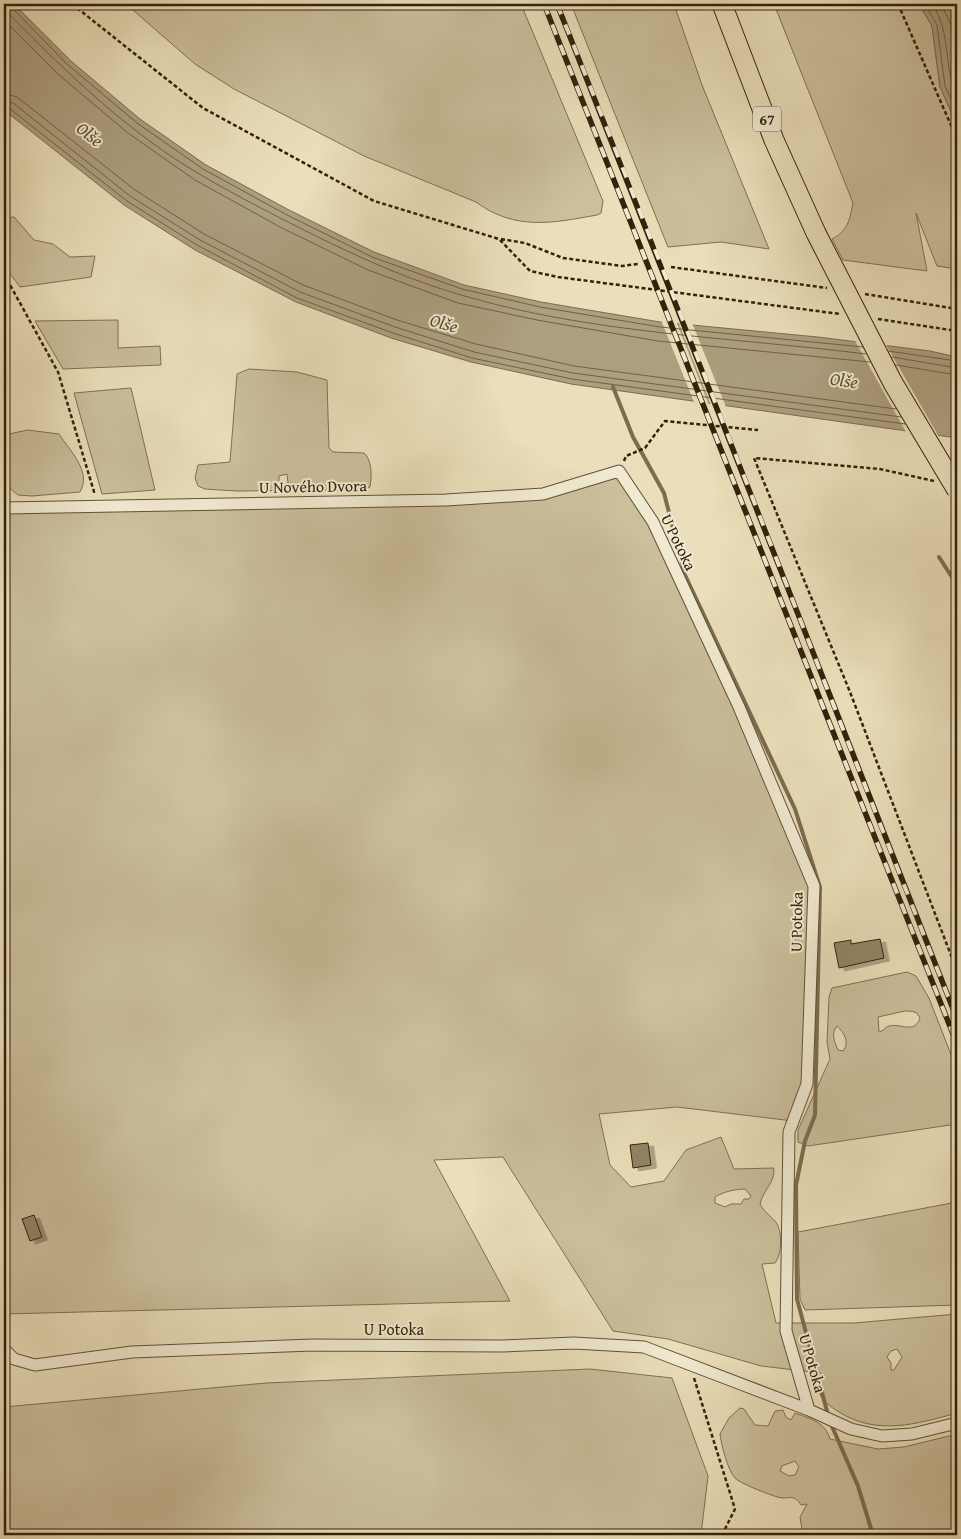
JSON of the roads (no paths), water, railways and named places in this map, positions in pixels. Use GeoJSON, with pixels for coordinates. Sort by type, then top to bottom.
{"type":"FeatureCollection","features":[{"type":"Feature","properties":{"kind":"main road","name":"67"},"geometry":{"type":"LineString","coordinates":[[722,4],[774,140],[816,233],[889,375],[957,490]]}},
{"type":"Feature","properties":{"kind":"street","name":"U Nového Dvora"},"geometry":{"type":"LineString","coordinates":[[4,508],[446,500],[544,494],[619,471]]}},
{"type":"Feature","properties":{"kind":"street","name":"U Potoka"},"geometry":{"type":"LineString","coordinates":[[619,471],[652,522],[739,707],[814,886],[807,1084],[789,1132],[786,1331],[809,1410]]}},
{"type":"Feature","properties":{"kind":"street","name":"U Potoka"},"geometry":{"type":"LineString","coordinates":[[4,1349],[14,1359],[35,1364],[132,1352],[284,1346],[502,1346],[574,1343],[644,1347],[809,1410],[851,1429],[882,1436],[912,1434],[957,1423]]}},
{"type":"Feature","properties":{"kind":"water","name":"Olše"},"geometry":{"type":"Polygon","coordinates":[[[4,4],[14,4],[71,61],[140,119],[206,165],[289,210],[374,252],[464,285],[541,302],[660,322],[818,337],[930,351],[957,357],[957,438],[571,384],[471,362],[391,338],[296,302],[195,250],[124,205],[4,110],[4,4]]]}},
{"type":"Feature","properties":{"kind":"water"},"geometry":{"type":"Polygon","coordinates":[[[919,4],[957,4],[957,125],[940,87],[932,26],[919,4]]]}},
{"type":"Feature","properties":{"kind":"waterway"},"geometry":{"type":"LineString","coordinates":[[613,387],[633,437],[664,493],[685,575],[795,809],[820,887],[815,1115],[805,1141],[796,1185],[797,1299],[828,1415]]}},
{"type":"Feature","properties":{"kind":"waterway"},"geometry":{"type":"LineString","coordinates":[[939,557],[957,585]]}},
{"type":"Feature","properties":{"kind":"waterway"},"geometry":{"type":"LineString","coordinates":[[831,1424],[858,1486],[873,1535]]}},
{"type":"Feature","properties":{"kind":"railway"},"geometry":{"type":"LineString","coordinates":[[544,4],[957,1044]]}},
{"type":"Feature","properties":{"kind":"railway"},"geometry":{"type":"LineString","coordinates":[[557,4],[957,1019]]}}]}
